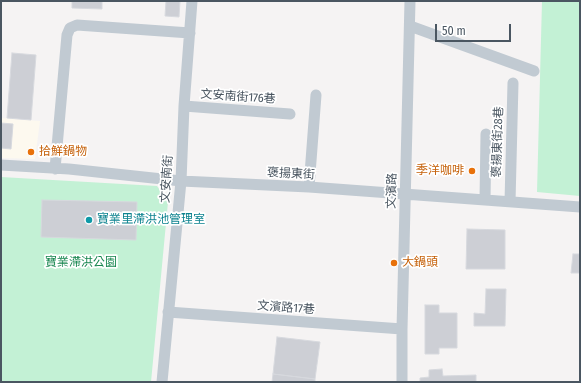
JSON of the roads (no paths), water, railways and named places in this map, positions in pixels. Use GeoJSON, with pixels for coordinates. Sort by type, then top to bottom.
{"type":"FeatureCollection","features":[{"type":"Feature","properties":{"kind":"street","name":"文安南街"},"geometry":{"type":"LineString","coordinates":[[162,382],[181,181],[184,106],[192,1]]}},
{"type":"Feature","properties":{"kind":"street","name":"文濱路"},"geometry":{"type":"LineString","coordinates":[[402,382],[410,1]]}},
{"type":"Feature","properties":{"kind":"street"},"geometry":{"type":"LineString","coordinates":[[55,169],[67,35],[70,28],[77,25],[190,33]]}},
{"type":"Feature","properties":{"kind":"street"},"geometry":{"type":"LineString","coordinates":[[410,26],[534,71]]}},
{"type":"Feature","properties":{"kind":"street","name":"褒揚東街28巷"},"geometry":{"type":"LineString","coordinates":[[510,202],[513,83]]}},
{"type":"Feature","properties":{"kind":"street"},"geometry":{"type":"LineString","coordinates":[[309,188],[316,95]]}},
{"type":"Feature","properties":{"kind":"street","name":"文安南街176巷"},"geometry":{"type":"LineString","coordinates":[[184,106],[290,114]]}},
{"type":"Feature","properties":{"kind":"street"},"geometry":{"type":"LineString","coordinates":[[485,200],[486,134]]}},
{"type":"Feature","properties":{"kind":"street","name":"褒揚東街"},"geometry":{"type":"LineString","coordinates":[[1,165],[69,169],[181,181],[405,194],[580,207]]}},
{"type":"Feature","properties":{"kind":"street","name":"文濱路17巷"},"geometry":{"type":"LineString","coordinates":[[168,312],[402,329]]}},
{"type":"Feature","properties":{"kind":"place","name":"拾鮮鍋物"},"geometry":{"type":"Point","coordinates":[31,152]}},
{"type":"Feature","properties":{"kind":"place","name":"季洋咖啡"},"geometry":{"type":"Point","coordinates":[472,171]}},
{"type":"Feature","properties":{"kind":"place","name":"寶業里滯洪池管理室"},"geometry":{"type":"Point","coordinates":[89,220]}},
{"type":"Feature","properties":{"kind":"place","name":"大鍋頭"},"geometry":{"type":"Point","coordinates":[394,263]}},
{"type":"Feature","properties":{"kind":"park label","name":"寶業滯洪公園"},"geometry":{"type":"Point","coordinates":[81,263]}}]}
